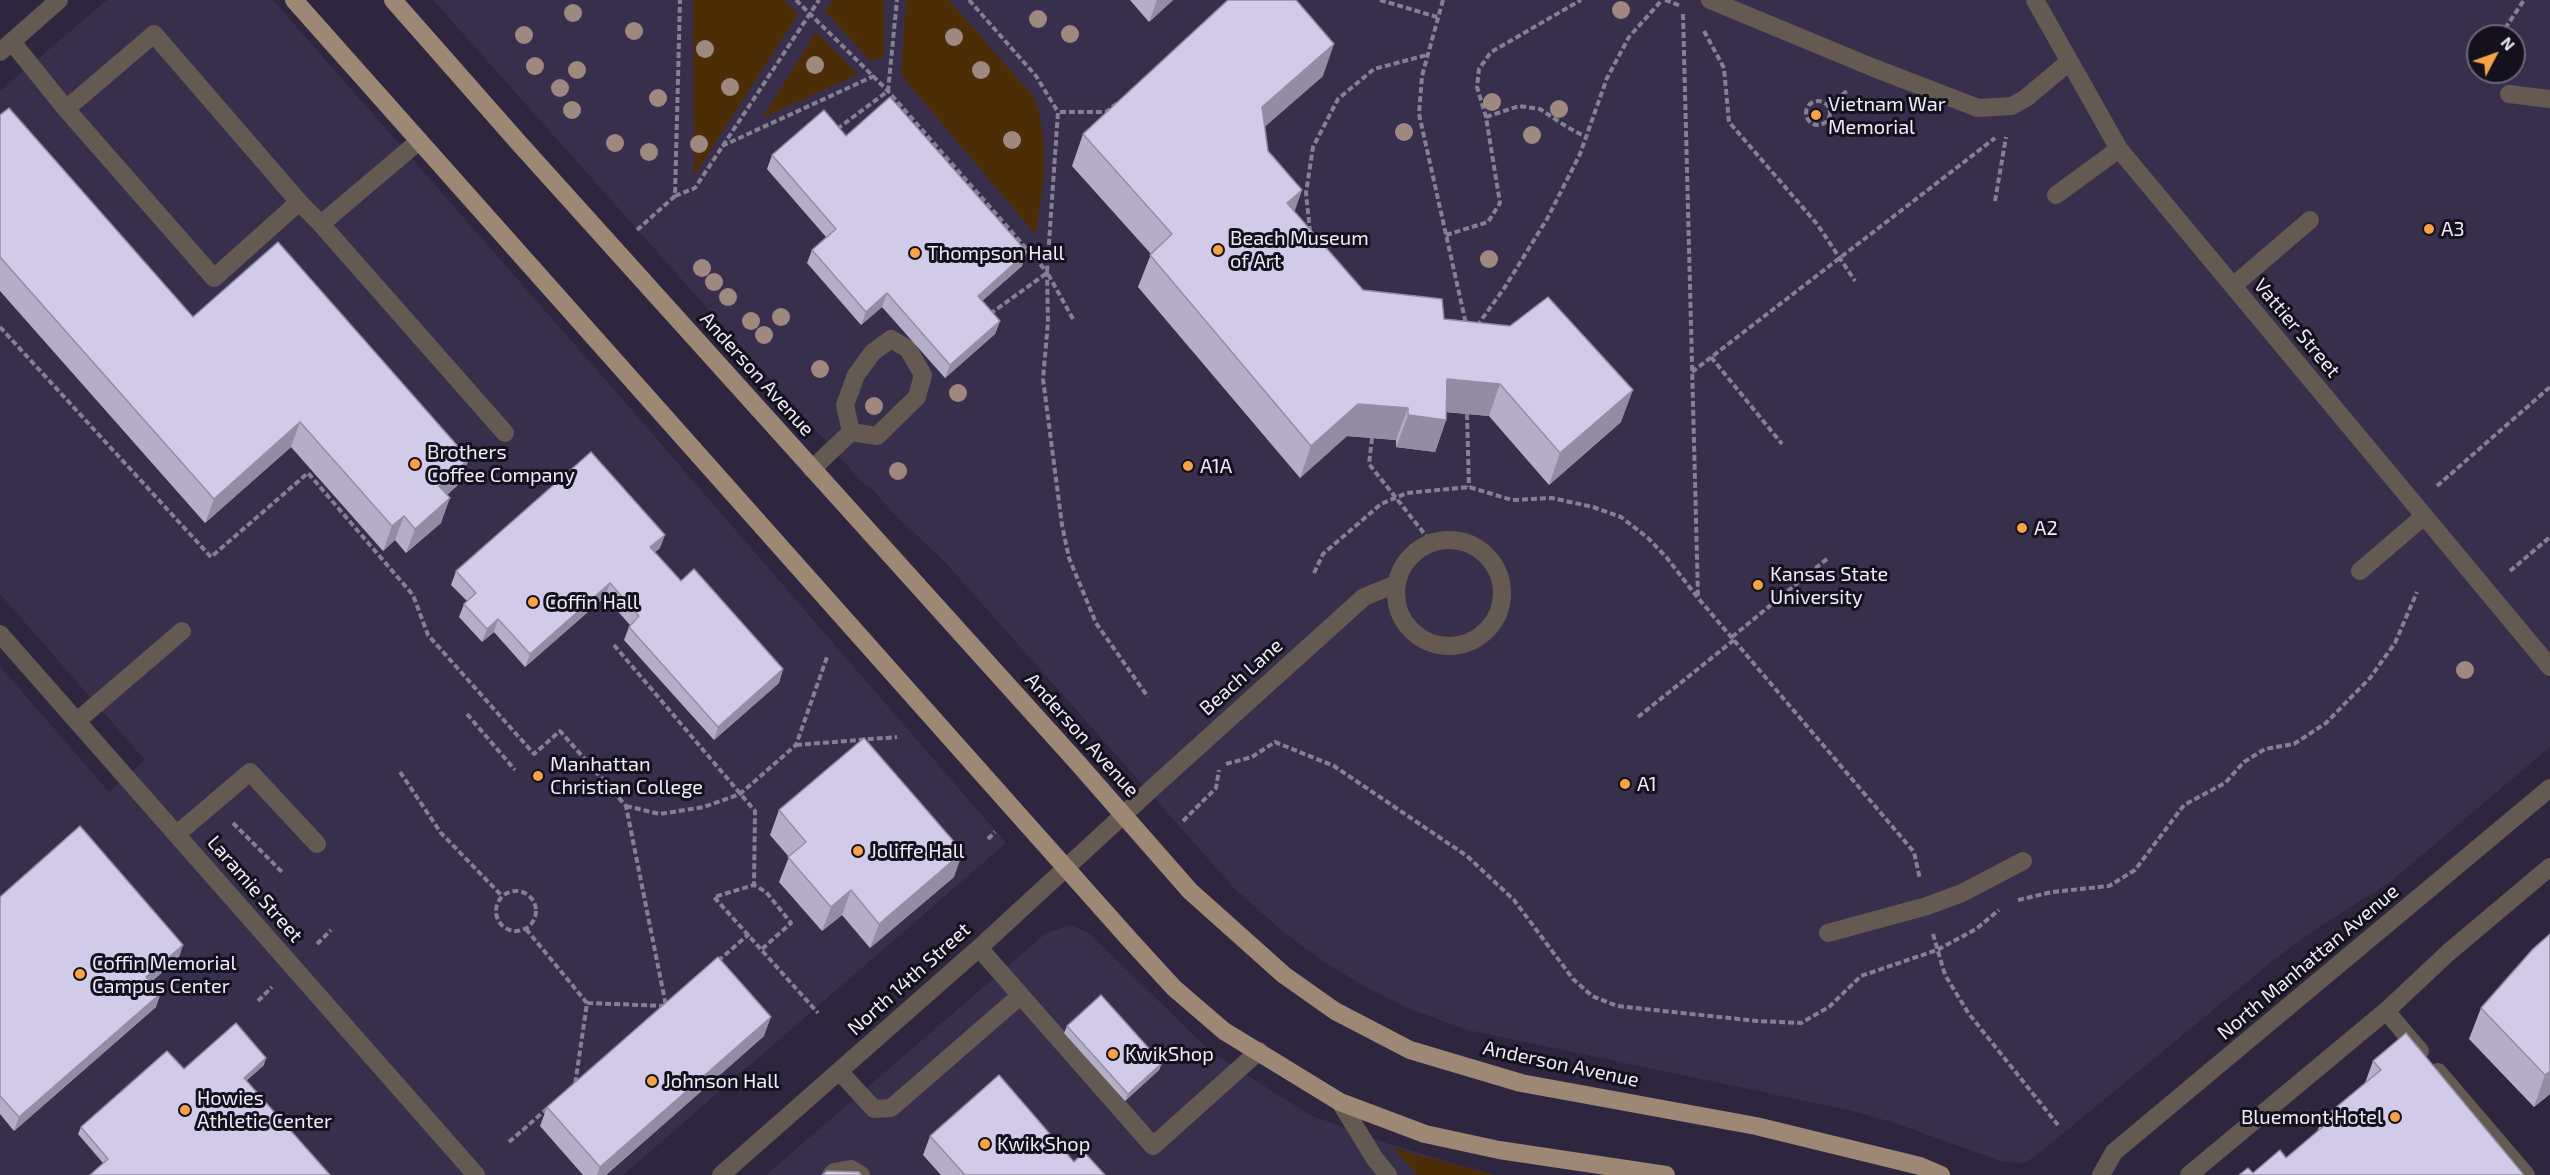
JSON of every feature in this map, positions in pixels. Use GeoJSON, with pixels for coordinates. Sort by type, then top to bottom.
{"type":"FeatureCollection","features":[{"type":"Feature","properties":{"kind":"main road"},"geometry":{"type":"LineString","coordinates":[[294,0],[1065,868],[1174,988],[1224,1032],[1259,1051],[1340,1102],[1435,1137],[1499,1150],[1666,1175]]}},
{"type":"Feature","properties":{"kind":"main road","name":"Anderson Avenue"},"geometry":{"type":"LineString","coordinates":[[393,0],[1190,891],[1284,975],[1335,1011],[1410,1050],[1521,1083],[1756,1126],[1920,1166],[1941,1175]]}},
{"type":"Feature","properties":{"kind":"street"},"geometry":{"type":"LineString","coordinates":[[59,0],[6,47],[66,109],[214,278],[299,202]]}},
{"type":"Feature","properties":{"kind":"street"},"geometry":{"type":"LineString","coordinates":[[1710,0],[1978,108],[2012,106],[2026,98],[2068,62]]}},
{"type":"Feature","properties":{"kind":"street","name":"Vattier Street"},"geometry":{"type":"LineString","coordinates":[[2035,0],[2119,149],[2550,667]]}},
{"type":"Feature","properties":{"kind":"street"},"geometry":{"type":"LineString","coordinates":[[66,109],[154,34],[299,202],[505,433]]}},
{"type":"Feature","properties":{"kind":"street"},"geometry":{"type":"LineString","coordinates":[[2509,94],[2550,99]]}},
{"type":"Feature","properties":{"kind":"street"},"geometry":{"type":"LineString","coordinates":[[321,224],[419,141]]}},
{"type":"Feature","properties":{"kind":"street"},"geometry":{"type":"LineString","coordinates":[[2056,195],[2119,149]]}},
{"type":"Feature","properties":{"kind":"street"},"geometry":{"type":"LineString","coordinates":[[2233,286],[2310,220]]}},
{"type":"Feature","properties":{"kind":"street"},"geometry":{"type":"LineString","coordinates":[[891,339],[908,349],[923,375],[917,397],[877,436],[851,432],[845,405],[856,375],[873,352],[891,339]]}},
{"type":"Feature","properties":{"kind":"street"},"geometry":{"type":"LineString","coordinates":[[812,469],[851,432]]}},
{"type":"Feature","properties":{"kind":"street"},"geometry":{"type":"LineString","coordinates":[[2360,571],[2424,516]]}},
{"type":"Feature","properties":{"kind":"street"},"geometry":{"type":"LineString","coordinates":[[1454,539],[1475,545],[1493,561],[1502,582],[1502,604],[1492,625],[1475,640],[1453,646],[1430,643],[1410,629],[1398,608],[1396,584],[1408,558],[1431,542],[1454,539]]}},
{"type":"Feature","properties":{"kind":"street","name":"Beach Lane"},"geometry":{"type":"LineString","coordinates":[[1123,814],[1364,597],[1396,584]]}},
{"type":"Feature","properties":{"kind":"street"},"geometry":{"type":"LineString","coordinates":[[77,721],[182,631]]}},
{"type":"Feature","properties":{"kind":"street","name":"Laramie Street"},"geometry":{"type":"LineString","coordinates":[[0,633],[476,1175]]}},
{"type":"Feature","properties":{"kind":"street"},"geometry":{"type":"LineString","coordinates":[[177,834],[250,772],[317,844]]}},
{"type":"Feature","properties":{"kind":"street","name":"North Manhattan Avenue"},"geometry":{"type":"LineString","coordinates":[[2101,1175],[2114,1152],[2550,788]]}},
{"type":"Feature","properties":{"kind":"street","name":"North 14th Street"},"geometry":{"type":"LineString","coordinates":[[721,1175],[979,948],[1123,814]]}},
{"type":"Feature","properties":{"kind":"street"},"geometry":{"type":"LineString","coordinates":[[1828,933],[1927,906],[1962,893],[2023,861]]}},
{"type":"Feature","properties":{"kind":"street"},"geometry":{"type":"LineString","coordinates":[[2189,1175],[2386,1011],[2450,952],[2550,867]]}},
{"type":"Feature","properties":{"kind":"street"},"geometry":{"type":"LineString","coordinates":[[979,948],[1153,1146],[1259,1051]]}},
{"type":"Feature","properties":{"kind":"street"},"geometry":{"type":"LineString","coordinates":[[839,1071],[874,1108],[891,1108],[1020,996]]}},
{"type":"Feature","properties":{"kind":"street"},"geometry":{"type":"LineString","coordinates":[[2386,1011],[2521,1173]]}},
{"type":"Feature","properties":{"kind":"street"},"geometry":{"type":"LineString","coordinates":[[1340,1102],[1375,1159],[1388,1175]]}},
{"type":"Feature","properties":{"kind":"street"},"geometry":{"type":"LineString","coordinates":[[831,1175],[834,1172],[851,1169],[861,1175]]}},
{"type":"Feature","properties":{"kind":"path"},"geometry":{"type":"LineString","coordinates":[[675,196],[680,0]]}},
{"type":"Feature","properties":{"kind":"path"},"geometry":{"type":"LineString","coordinates":[[796,0],[888,91],[1047,272],[1073,319]]}},
{"type":"Feature","properties":{"kind":"path"},"geometry":{"type":"LineString","coordinates":[[640,225],[675,196],[695,188],[819,0]]}},
{"type":"Feature","properties":{"kind":"path"},"geometry":{"type":"LineString","coordinates":[[829,135],[888,91],[897,0]]}},
{"type":"Feature","properties":{"kind":"path"},"geometry":{"type":"LineString","coordinates":[[969,0],[1036,76],[1058,112],[1047,272],[1048,322],[1043,379],[1062,525],[1069,558],[1096,623],[1148,697]]}},
{"type":"Feature","properties":{"kind":"path"},"geometry":{"type":"LineString","coordinates":[[1380,0],[1437,17]]}},
{"type":"Feature","properties":{"kind":"path"},"geometry":{"type":"LineString","coordinates":[[1443,0],[1422,75],[1419,114],[1467,326]]}},
{"type":"Feature","properties":{"kind":"path"},"geometry":{"type":"LineString","coordinates":[[1446,236],[1488,222],[1500,203],[1486,117],[1477,87],[1479,69],[1491,52],[1581,0]]}},
{"type":"Feature","properties":{"kind":"path"},"geometry":{"type":"LineString","coordinates":[[1475,328],[1505,287],[1548,219],[1587,137],[1607,78],[1629,37],[1662,0]]}},
{"type":"Feature","properties":{"kind":"path"},"geometry":{"type":"LineString","coordinates":[[2508,24],[2524,0]]}},
{"type":"Feature","properties":{"kind":"path"},"geometry":{"type":"LineString","coordinates":[[1682,7],[1698,598]]}},
{"type":"Feature","properties":{"kind":"path"},"geometry":{"type":"LineString","coordinates":[[1701,25],[1724,68],[1729,122],[1817,224],[1855,281]]}},
{"type":"Feature","properties":{"kind":"path"},"geometry":{"type":"LineString","coordinates":[[1310,238],[1305,192],[1313,147],[1338,99],[1374,69],[1427,55]]}},
{"type":"Feature","properties":{"kind":"path"},"geometry":{"type":"LineString","coordinates":[[722,147],[874,76]]}},
{"type":"Feature","properties":{"kind":"path"},"geometry":{"type":"LineString","coordinates":[[1058,112],[1106,112],[1124,97]]}},
{"type":"Feature","properties":{"kind":"path"},"geometry":{"type":"LineString","coordinates":[[1818,100],[1826,103],[1830,114],[1827,122],[1820,125],[1809,121],[1806,114],[1808,106],[1818,100]]}},
{"type":"Feature","properties":{"kind":"path"},"geometry":{"type":"LineString","coordinates":[[1486,117],[1519,106],[1540,109],[1587,137]]}},
{"type":"Feature","properties":{"kind":"path"},"geometry":{"type":"LineString","coordinates":[[1995,201],[2008,127]]}},
{"type":"Feature","properties":{"kind":"path"},"geometry":{"type":"LineString","coordinates":[[1691,372],[1999,135]]}},
{"type":"Feature","properties":{"kind":"path"},"geometry":{"type":"LineString","coordinates":[[982,320],[1047,272]]}},
{"type":"Feature","properties":{"kind":"path"},"geometry":{"type":"LineString","coordinates":[[0,327],[211,557],[308,473],[413,595],[428,635],[534,754],[560,731],[626,806],[666,1006]]}},
{"type":"Feature","properties":{"kind":"path"},"geometry":{"type":"LineString","coordinates":[[1711,357],[1782,444]]}},
{"type":"Feature","properties":{"kind":"path"},"geometry":{"type":"LineString","coordinates":[[2436,486],[2550,387]]}},
{"type":"Feature","properties":{"kind":"path"},"geometry":{"type":"LineString","coordinates":[[1467,414],[1469,487]]}},
{"type":"Feature","properties":{"kind":"path"},"geometry":{"type":"LineString","coordinates":[[1372,438],[1369,464],[1431,542]]}},
{"type":"Feature","properties":{"kind":"path"},"geometry":{"type":"LineString","coordinates":[[1314,573],[1323,554],[1381,504],[1407,493],[1469,487],[1512,500],[1552,498],[1593,507],[1621,517],[1654,545],[1684,578],[1698,598],[1914,852],[1920,879]]}},
{"type":"Feature","properties":{"kind":"path"},"geometry":{"type":"LineString","coordinates":[[2507,573],[2550,537]]}},
{"type":"Feature","properties":{"kind":"path"},"geometry":{"type":"LineString","coordinates":[[1638,717],[1828,558]]}},
{"type":"Feature","properties":{"kind":"path"},"geometry":{"type":"LineString","coordinates":[[2009,902],[2052,892],[2109,886],[2135,870],[2184,805],[2225,783],[2244,762],[2265,749],[2294,744],[2326,723],[2345,705],[2370,678],[2395,643],[2417,591]]}},
{"type":"Feature","properties":{"kind":"path"},"geometry":{"type":"LineString","coordinates":[[614,645],[755,811],[754,885]]}},
{"type":"Feature","properties":{"kind":"path"},"geometry":{"type":"LineString","coordinates":[[626,806],[660,814],[704,807],[740,794],[796,745],[827,657]]}},
{"type":"Feature","properties":{"kind":"path"},"geometry":{"type":"LineString","coordinates":[[467,714],[515,770]]}},
{"type":"Feature","properties":{"kind":"path"},"geometry":{"type":"LineString","coordinates":[[796,745],[897,737]]}},
{"type":"Feature","properties":{"kind":"path"},"geometry":{"type":"LineString","coordinates":[[1183,821],[1216,788],[1220,765],[1252,757],[1275,742],[1334,766],[1467,856],[1514,900],[1573,979],[1592,996],[1617,1006],[1757,1021],[1801,1023],[1829,1007],[1861,976],[1937,951],[1976,929],[2001,909]]}},
{"type":"Feature","properties":{"kind":"path"},"geometry":{"type":"LineString","coordinates":[[400,771],[441,833],[502,896]]}},
{"type":"Feature","properties":{"kind":"path"},"geometry":{"type":"LineString","coordinates":[[762,949],[791,923],[766,892],[754,885],[714,897],[818,1013]]}},
{"type":"Feature","properties":{"kind":"path"},"geometry":{"type":"LineString","coordinates":[[520,891],[532,898],[536,911],[532,924],[526,929],[513,932],[501,926],[496,908],[502,896],[520,891]]}},
{"type":"Feature","properties":{"kind":"path"},"geometry":{"type":"LineString","coordinates":[[1931,924],[1937,951],[1946,975],[1970,1014],[2058,1125]]}},
{"type":"Feature","properties":{"kind":"path"},"geometry":{"type":"LineString","coordinates":[[526,929],[587,1003],[575,1084]]}},
{"type":"Feature","properties":{"kind":"path"},"geometry":{"type":"LineString","coordinates":[[317,944],[331,930]]}},
{"type":"Feature","properties":{"kind":"path"},"geometry":{"type":"LineString","coordinates":[[716,963],[749,934]]}},
{"type":"Feature","properties":{"kind":"path"},"geometry":{"type":"LineString","coordinates":[[258,1001],[278,982]]}},
{"type":"Feature","properties":{"kind":"path"},"geometry":{"type":"LineString","coordinates":[[657,1014],[674,999]]}},
{"type":"Feature","properties":{"kind":"path"},"geometry":{"type":"LineString","coordinates":[[587,1003],[666,1006]]}},
{"type":"Feature","properties":{"kind":"path"},"geometry":{"type":"LineString","coordinates":[[567,1092],[584,1077]]}},
{"type":"Feature","properties":{"kind":"path"},"geometry":{"type":"LineString","coordinates":[[508,1143],[550,1106]]}},
{"type":"Feature","properties":{"kind":"shaded area","name":"Manhattan Christian College"},"geometry":{"type":"Polygon","coordinates":[[[107,0],[273,0],[618,394],[1006,843],[623,1175],[0,1175],[0,666],[109,792],[145,760],[0,594],[0,91],[107,0]]]}},
{"type":"Feature","properties":{"kind":"shaded area","name":"Kansas State University"},"geometry":{"type":"Polygon","coordinates":[[[433,0],[2550,0],[2550,747],[2389,883],[2319,927],[2275,959],[2025,1163],[2003,1162],[1892,1122],[1848,1110],[1468,1030],[1412,1010],[1369,989],[1321,960],[1282,931],[1234,888],[945,562],[893,513],[876,493],[861,481],[433,0]]]}},
{"type":"Feature","properties":{"kind":"shaded area"},"geometry":{"type":"Polygon","coordinates":[[[693,0],[784,0],[798,14],[694,176],[693,0]]]}},
{"type":"Feature","properties":{"kind":"shaded area"},"geometry":{"type":"Polygon","coordinates":[[[833,0],[884,0],[884,57],[870,61],[825,11],[833,0]]]}},
{"type":"Feature","properties":{"kind":"shaded area"},"geometry":{"type":"Polygon","coordinates":[[[906,0],[949,0],[1034,97],[1040,116],[1044,143],[1043,183],[1036,235],[901,75],[906,0]]]}},
{"type":"Feature","properties":{"kind":"shaded area"},"geometry":{"type":"Polygon","coordinates":[[[816,32],[858,74],[762,118],[816,32]]]}},
{"type":"Feature","properties":{"kind":"shaded area"},"geometry":{"type":"Polygon","coordinates":[[[1070,925],[1089,933],[1211,1052],[1310,1115],[1389,1144],[1494,1175],[766,1175],[1046,933],[1070,925]]]}},
{"type":"Feature","properties":{"kind":"shaded area"},"geometry":{"type":"Polygon","coordinates":[[[1393,1148],[1494,1175],[1418,1175],[1393,1148]]]}},
{"type":"Feature","properties":{"kind":"building","name":"Beach Museum of Art"},"geometry":{"type":"Polygon","coordinates":[[[1228,0],[1296,0],[1334,44],[1262,107],[1268,151],[1302,190],[1287,203],[1363,290],[1442,299],[1444,319],[1510,326],[1548,297],[1633,390],[1560,453],[1500,384],[1447,379],[1446,420],[1408,415],[1408,408],[1358,404],[1311,446],[1150,255],[1172,234],[1083,134],[1228,0]]]}},
{"type":"Feature","properties":{"kind":"building","name":"Thompson Hall"},"geometry":{"type":"Polygon","coordinates":[[[890,97],[1027,252],[978,296],[1000,321],[950,365],[887,293],[866,312],[812,250],[836,229],[772,155],[824,110],[846,136],[890,97]]]}},
{"type":"Feature","properties":{"kind":"building"},"geometry":{"type":"Polygon","coordinates":[[[9,108],[193,317],[278,242],[469,459],[439,486],[450,498],[415,529],[404,516],[392,526],[300,422],[214,499],[0,257],[0,115],[9,108]]]}},
{"type":"Feature","properties":{"kind":"building","name":"Coffin Hall"},"geometry":{"type":"Polygon","coordinates":[[[591,452],[665,535],[650,547],[681,581],[694,569],[783,669],[718,727],[629,627],[639,616],[610,583],[530,654],[498,619],[487,629],[464,604],[476,593],[456,571],[591,452]]]}},
{"type":"Feature","properties":{"kind":"building","name":"Joliffe Hall"},"geometry":{"type":"Polygon","coordinates":[[[864,738],[963,852],[879,924],[851,890],[831,907],[788,857],[806,842],[779,810],[864,738]]]}},
{"type":"Feature","properties":{"kind":"building","name":"Coffin Memorial Campus Center"},"geometry":{"type":"Polygon","coordinates":[[[80,826],[183,945],[146,977],[161,993],[19,1117],[0,1096],[0,897],[80,826]]]}},
{"type":"Feature","properties":{"kind":"building"},"geometry":{"type":"Polygon","coordinates":[[[2550,934],[2550,1071],[2545,1075],[2481,1008],[2533,949],[2550,934]]]}},
{"type":"Feature","properties":{"kind":"building","name":"Johnson Hall"},"geometry":{"type":"Polygon","coordinates":[[[718,957],[771,1017],[600,1167],[547,1107],[718,957]]]}},
{"type":"Feature","properties":{"kind":"building"},"geometry":{"type":"Polygon","coordinates":[[[1101,995],[1162,1063],[1128,1094],[1067,1026],[1101,995]]]}},
{"type":"Feature","properties":{"kind":"building","name":"Howies Athletic Center"},"geometry":{"type":"Polygon","coordinates":[[[236,1023],[266,1058],[244,1078],[330,1175],[90,1175],[108,1159],[81,1127],[167,1051],[184,1069],[236,1023]]]}},
{"type":"Feature","properties":{"kind":"building"},"geometry":{"type":"Polygon","coordinates":[[[2406,1033],[2524,1175],[2239,1175],[2248,1168],[2253,1173],[2280,1150],[2286,1158],[2325,1125],[2322,1119],[2381,1070],[2373,1061],[2406,1033]]]}},
{"type":"Feature","properties":{"kind":"building","name":"Kwik Shop"},"geometry":{"type":"Polygon","coordinates":[[[999,1075],[1074,1162],[1084,1152],[1105,1175],[965,1175],[930,1136],[999,1075]]]}},
{"type":"Feature","properties":{"kind":"building"},"geometry":{"type":"Polygon","coordinates":[[[827,1171],[859,1172],[861,1175],[822,1175],[827,1171]]]}},
{"type":"Feature","properties":{"kind":"place","name":"Vietnam War Memorial"},"geometry":{"type":"Point","coordinates":[1816,115]}},
{"type":"Feature","properties":{"kind":"place","name":"A3"},"geometry":{"type":"Point","coordinates":[2429,229]}},
{"type":"Feature","properties":{"kind":"place","name":"Beach Museum of Art"},"geometry":{"type":"Point","coordinates":[1218,250]}},
{"type":"Feature","properties":{"kind":"place","name":"Thompson Hall"},"geometry":{"type":"Point","coordinates":[915,253]}},
{"type":"Feature","properties":{"kind":"place","name":"Brothers Coffee Company"},"geometry":{"type":"Point","coordinates":[415,464]}},
{"type":"Feature","properties":{"kind":"place","name":"A1A"},"geometry":{"type":"Point","coordinates":[1188,466]}},
{"type":"Feature","properties":{"kind":"place","name":"A2"},"geometry":{"type":"Point","coordinates":[2022,528]}},
{"type":"Feature","properties":{"kind":"place","name":"Kansas State University"},"geometry":{"type":"Point","coordinates":[1758,585]}},
{"type":"Feature","properties":{"kind":"place","name":"Coffin Hall"},"geometry":{"type":"Point","coordinates":[533,602]}},
{"type":"Feature","properties":{"kind":"place","name":"Manhattan Christian College"},"geometry":{"type":"Point","coordinates":[538,776]}},
{"type":"Feature","properties":{"kind":"place","name":"A1"},"geometry":{"type":"Point","coordinates":[1625,784]}},
{"type":"Feature","properties":{"kind":"place","name":"Joliffe Hall"},"geometry":{"type":"Point","coordinates":[858,851]}},
{"type":"Feature","properties":{"kind":"place","name":"Coffin Memorial Campus Center"},"geometry":{"type":"Point","coordinates":[80,974]}},
{"type":"Feature","properties":{"kind":"place","name":"KwikShop"},"geometry":{"type":"Point","coordinates":[1113,1054]}},
{"type":"Feature","properties":{"kind":"place","name":"Johnson Hall"},"geometry":{"type":"Point","coordinates":[652,1081]}},
{"type":"Feature","properties":{"kind":"place","name":"Howies Athletic Center"},"geometry":{"type":"Point","coordinates":[185,1110]}},
{"type":"Feature","properties":{"kind":"place","name":"Bluemont Hotel"},"geometry":{"type":"Point","coordinates":[2395,1117]}},
{"type":"Feature","properties":{"kind":"place","name":"Kwik Shop"},"geometry":{"type":"Point","coordinates":[985,1144]}}]}
